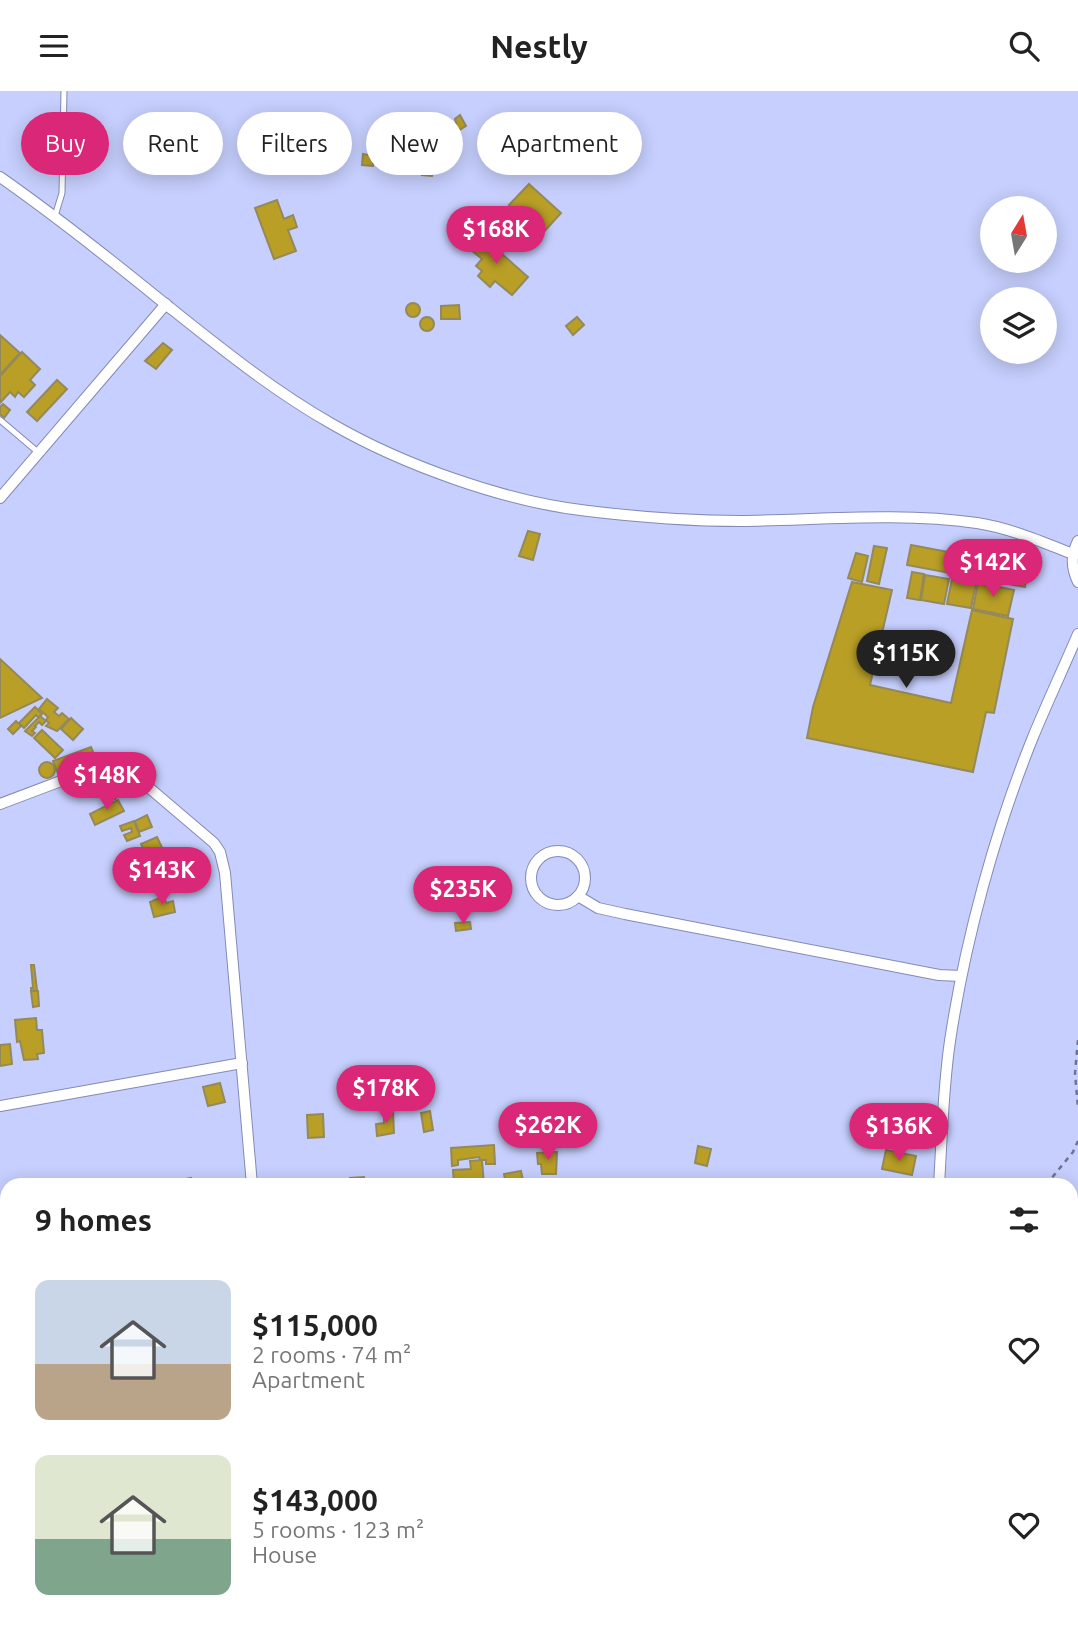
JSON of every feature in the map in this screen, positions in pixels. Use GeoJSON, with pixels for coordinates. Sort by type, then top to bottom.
{"type":"FeatureCollection","features":[{"type":"Feature","properties":{"kind":"street"},"geometry":{"type":"LineString","coordinates":[[0,177],[55,216],[264,380],[332,424],[385,451],[454,478],[518,498],[585,511],[737,521],[921,518],[980,523],[1073,554]]}},
{"type":"Feature","properties":{"kind":"street"},"geometry":{"type":"LineString","coordinates":[[0,498],[166,304]]}},
{"type":"Feature","properties":{"kind":"street"},"geometry":{"type":"LineString","coordinates":[[1078,541],[1072,567],[1078,582]]}},
{"type":"Feature","properties":{"kind":"street"},"geometry":{"type":"LineString","coordinates":[[939,1178],[948,1053],[961,976],[979,905],[1032,739],[1078,634]]}},
{"type":"Feature","properties":{"kind":"street"},"geometry":{"type":"LineString","coordinates":[[0,804],[106,764],[120,763],[214,843],[220,852],[225,873],[251,1178]]}},
{"type":"Feature","properties":{"kind":"street"},"geometry":{"type":"LineString","coordinates":[[554,852],[563,852],[578,860],[585,876],[578,896],[567,904],[558,905],[541,899],[535,893],[531,875],[539,859],[554,852]]}},
{"type":"Feature","properties":{"kind":"street"},"geometry":{"type":"LineString","coordinates":[[578,896],[598,908],[625,914],[940,975],[961,976]]}},
{"type":"Feature","properties":{"kind":"street"},"geometry":{"type":"LineString","coordinates":[[0,1106],[242,1063]]}},
{"type":"Feature","properties":{"kind":"lane"},"geometry":{"type":"LineString","coordinates":[[55,216],[62,193],[64,91]]}},
{"type":"Feature","properties":{"kind":"lane"},"geometry":{"type":"LineString","coordinates":[[0,420],[39,453]]}},
{"type":"Feature","properties":{"kind":"path"},"geometry":{"type":"LineString","coordinates":[[1078,1041],[1075,1073],[1078,1108]]}},
{"type":"Feature","properties":{"kind":"path"},"geometry":{"type":"LineString","coordinates":[[1052,1178],[1073,1152],[1078,1141]]}},
{"type":"Feature","properties":{"kind":"building"},"geometry":{"type":"Polygon","coordinates":[[[363,154],[366,155],[366,165],[362,165],[363,154]]]}},
{"type":"Feature","properties":{"kind":"building"},"geometry":{"type":"Polygon","coordinates":[[[529,184],[561,213],[541,235],[509,205],[529,184]]]}},
{"type":"Feature","properties":{"kind":"building"},"geometry":{"type":"Polygon","coordinates":[[[277,200],[284,219],[293,215],[297,227],[288,230],[296,251],[274,259],[255,208],[277,200]]]}},
{"type":"Feature","properties":{"kind":"building"},"geometry":{"type":"Polygon","coordinates":[[[477,232],[528,277],[512,295],[495,281],[490,287],[478,276],[482,271],[476,266],[482,259],[465,245],[477,232]]]}},
{"type":"Feature","properties":{"kind":"building"},"geometry":{"type":"Polygon","coordinates":[[[410,303],[416,303],[420,310],[416,317],[410,317],[406,313],[406,307],[410,303]]]}},
{"type":"Feature","properties":{"kind":"building"},"geometry":{"type":"Polygon","coordinates":[[[459,305],[460,319],[441,319],[441,306],[459,305]]]}},
{"type":"Feature","properties":{"kind":"building"},"geometry":{"type":"Polygon","coordinates":[[[427,317],[432,319],[432,329],[427,331],[422,329],[420,324],[422,319],[427,317]]]}},
{"type":"Feature","properties":{"kind":"building"},"geometry":{"type":"Polygon","coordinates":[[[577,317],[584,325],[573,335],[566,326],[577,317]]]}},
{"type":"Feature","properties":{"kind":"building"},"geometry":{"type":"Polygon","coordinates":[[[0,335],[20,353],[0,375],[0,335]]]}},
{"type":"Feature","properties":{"kind":"building"},"geometry":{"type":"Polygon","coordinates":[[[163,343],[172,350],[156,369],[145,361],[163,343]]]}},
{"type":"Feature","properties":{"kind":"building"},"geometry":{"type":"Polygon","coordinates":[[[22,352],[40,369],[30,380],[35,385],[24,397],[18,392],[15,397],[10,392],[0,403],[0,376],[22,352]]]}},
{"type":"Feature","properties":{"kind":"building"},"geometry":{"type":"Polygon","coordinates":[[[57,380],[67,389],[37,421],[27,412],[57,380]]]}},
{"type":"Feature","properties":{"kind":"building"},"geometry":{"type":"Polygon","coordinates":[[[3,404],[10,410],[4,418],[0,414],[3,404]]]}},
{"type":"Feature","properties":{"kind":"building"},"geometry":{"type":"Polygon","coordinates":[[[528,531],[540,534],[533,560],[519,556],[528,531]]]}},
{"type":"Feature","properties":{"kind":"building"},"geometry":{"type":"Polygon","coordinates":[[[911,545],[1028,567],[1025,587],[907,565],[911,545]]]}},
{"type":"Feature","properties":{"kind":"building"},"geometry":{"type":"Polygon","coordinates":[[[874,546],[887,548],[879,584],[867,581],[874,546]]]}},
{"type":"Feature","properties":{"kind":"building"},"geometry":{"type":"Polygon","coordinates":[[[856,553],[868,556],[862,582],[848,578],[856,553]]]}},
{"type":"Feature","properties":{"kind":"building"},"geometry":{"type":"Polygon","coordinates":[[[912,572],[924,574],[920,600],[907,598],[912,572]]]}},
{"type":"Feature","properties":{"kind":"building"},"geometry":{"type":"Polygon","coordinates":[[[925,575],[949,579],[944,604],[921,600],[925,575]]]}},
{"type":"Feature","properties":{"kind":"building"},"geometry":{"type":"Polygon","coordinates":[[[952,579],[976,584],[971,608],[947,604],[952,579]]]}},
{"type":"Feature","properties":{"kind":"building"},"geometry":{"type":"Polygon","coordinates":[[[852,582],[892,590],[870,685],[951,703],[972,610],[1013,619],[994,713],[986,712],[973,772],[807,738],[813,707],[852,582]]]}},
{"type":"Feature","properties":{"kind":"building"},"geometry":{"type":"Polygon","coordinates":[[[978,583],[1014,590],[1008,616],[973,609],[978,583]]]}},
{"type":"Feature","properties":{"kind":"building"},"geometry":{"type":"Polygon","coordinates":[[[0,659],[42,698],[0,718],[0,659]]]}},
{"type":"Feature","properties":{"kind":"building"},"geometry":{"type":"Polygon","coordinates":[[[47,699],[58,708],[54,712],[59,716],[62,713],[69,719],[57,731],[46,726],[49,723],[46,720],[48,717],[39,709],[47,699]]]}},
{"type":"Feature","properties":{"kind":"building"},"geometry":{"type":"Polygon","coordinates":[[[35,707],[42,714],[39,718],[36,715],[24,728],[19,723],[35,707]]]}},
{"type":"Feature","properties":{"kind":"building"},"geometry":{"type":"Polygon","coordinates":[[[40,716],[46,721],[35,726],[32,736],[25,731],[40,716]]]}},
{"type":"Feature","properties":{"kind":"building"},"geometry":{"type":"Polygon","coordinates":[[[71,718],[83,729],[73,740],[61,729],[71,718]]]}},
{"type":"Feature","properties":{"kind":"building"},"geometry":{"type":"Polygon","coordinates":[[[16,721],[21,726],[13,734],[8,729],[16,721]]]}},
{"type":"Feature","properties":{"kind":"building"},"geometry":{"type":"Polygon","coordinates":[[[42,730],[63,750],[55,758],[34,738],[42,730]]]}},
{"type":"Feature","properties":{"kind":"building"},"geometry":{"type":"Polygon","coordinates":[[[91,747],[97,762],[59,776],[53,761],[91,747]]]}},
{"type":"Feature","properties":{"kind":"building"},"geometry":{"type":"Polygon","coordinates":[[[47,762],[53,764],[53,776],[47,778],[41,776],[39,770],[41,764],[47,762]]]}},
{"type":"Feature","properties":{"kind":"building"},"geometry":{"type":"Polygon","coordinates":[[[112,768],[129,782],[124,788],[122,786],[122,791],[115,799],[100,782],[112,768]]]}},
{"type":"Feature","properties":{"kind":"building"},"geometry":{"type":"Polygon","coordinates":[[[118,800],[124,811],[95,825],[90,814],[118,800]]]}},
{"type":"Feature","properties":{"kind":"building"},"geometry":{"type":"Polygon","coordinates":[[[147,815],[152,827],[139,832],[135,821],[147,815]]]}},
{"type":"Feature","properties":{"kind":"building"},"geometry":{"type":"Polygon","coordinates":[[[134,821],[140,836],[127,841],[124,835],[132,832],[131,828],[122,831],[120,826],[134,821]]]}},
{"type":"Feature","properties":{"kind":"building"},"geometry":{"type":"Polygon","coordinates":[[[157,837],[166,856],[143,866],[139,858],[146,855],[141,844],[157,837]]]}},
{"type":"Feature","properties":{"kind":"building"},"geometry":{"type":"Polygon","coordinates":[[[164,896],[166,903],[173,901],[175,912],[154,917],[150,902],[164,896]]]}},
{"type":"Feature","properties":{"kind":"building"},"geometry":{"type":"Polygon","coordinates":[[[470,922],[471,929],[456,931],[455,923],[470,922]]]}},
{"type":"Feature","properties":{"kind":"building"},"geometry":{"type":"Polygon","coordinates":[[[31,965],[34,965],[37,990],[31,991],[33,988],[31,965]]]}},
{"type":"Feature","properties":{"kind":"building"},"geometry":{"type":"Polygon","coordinates":[[[31,991],[38,991],[39,1006],[33,1007],[31,991]]]}},
{"type":"Feature","properties":{"kind":"building"},"geometry":{"type":"Polygon","coordinates":[[[36,1018],[37,1030],[42,1030],[44,1053],[37,1054],[38,1059],[24,1060],[20,1041],[17,1042],[15,1020],[36,1018]]]}},
{"type":"Feature","properties":{"kind":"building"},"geometry":{"type":"Polygon","coordinates":[[[10,1044],[12,1064],[0,1066],[0,1045],[10,1044]]]}},
{"type":"Feature","properties":{"kind":"building"},"geometry":{"type":"Polygon","coordinates":[[[220,1083],[225,1102],[208,1106],[203,1087],[220,1083]]]}},
{"type":"Feature","properties":{"kind":"building"},"geometry":{"type":"Polygon","coordinates":[[[430,1111],[433,1130],[424,1132],[421,1113],[430,1111]]]}},
{"type":"Feature","properties":{"kind":"building"},"geometry":{"type":"Polygon","coordinates":[[[393,1112],[394,1133],[377,1136],[376,1124],[384,1123],[384,1113],[393,1112]]]}},
{"type":"Feature","properties":{"kind":"building"},"geometry":{"type":"Polygon","coordinates":[[[323,1114],[324,1137],[308,1138],[307,1115],[323,1114]]]}},
{"type":"Feature","properties":{"kind":"building"},"geometry":{"type":"Polygon","coordinates":[[[494,1145],[495,1164],[486,1164],[486,1160],[480,1160],[479,1157],[458,1160],[458,1165],[452,1166],[451,1148],[494,1145]]]}},
{"type":"Feature","properties":{"kind":"building"},"geometry":{"type":"Polygon","coordinates":[[[698,1146],[711,1149],[707,1166],[695,1163],[698,1146]]]}},
{"type":"Feature","properties":{"kind":"building"},"geometry":{"type":"Polygon","coordinates":[[[886,1150],[916,1156],[912,1175],[882,1169],[886,1150]]]}},
{"type":"Feature","properties":{"kind":"building"},"geometry":{"type":"Polygon","coordinates":[[[557,1152],[556,1174],[542,1174],[537,1153],[557,1152]]]}},
{"type":"Feature","properties":{"kind":"building"},"geometry":{"type":"Polygon","coordinates":[[[482,1160],[483,1178],[454,1178],[453,1170],[471,1169],[470,1161],[482,1160]]]}},
{"type":"Feature","properties":{"kind":"building"},"geometry":{"type":"Polygon","coordinates":[[[521,1171],[522,1178],[505,1178],[504,1174],[521,1171]]]}}]}
